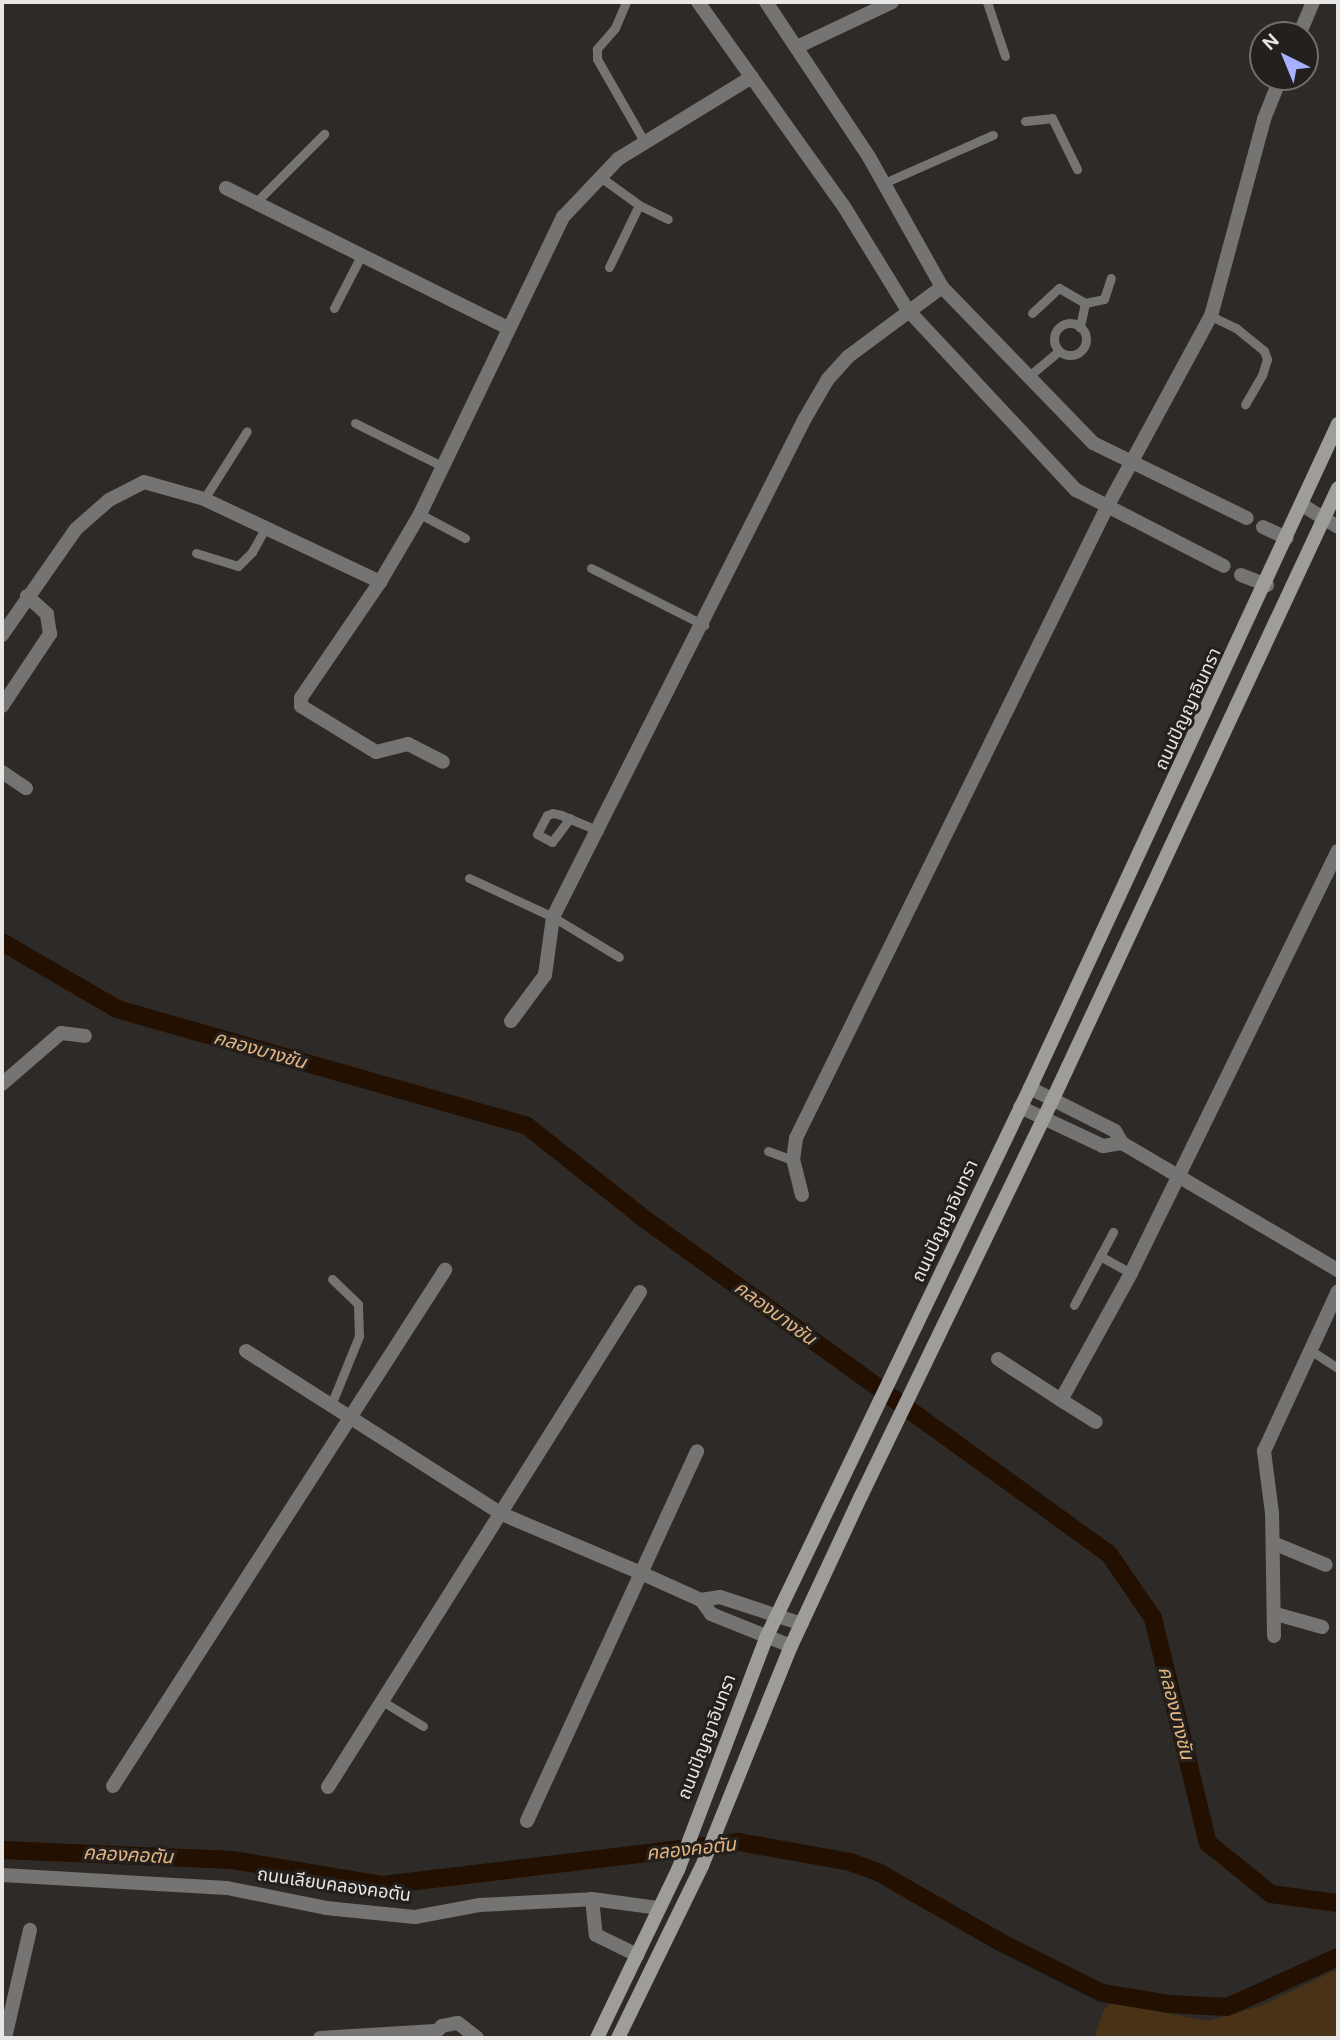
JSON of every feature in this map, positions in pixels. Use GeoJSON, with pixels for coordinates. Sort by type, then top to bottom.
{"type":"FeatureCollection","features":[{"type":"Feature","properties":{"kind":"main road","name":"ถนนปัญญาอินทรา"},"geometry":{"type":"LineString","coordinates":[[597,2038],[678,1870],[776,1616],[1030,1088],[1267,585],[1338,424]]}},
{"type":"Feature","properties":{"kind":"main road"},"geometry":{"type":"LineString","coordinates":[[618,2038],[702,1866],[791,1646],[880,1455],[929,1359],[1052,1101],[1338,488]]}},
{"type":"Feature","properties":{"kind":"street"},"geometry":{"type":"LineString","coordinates":[[698,2],[843,205],[907,309],[1076,490],[1106,509],[1224,566]]}},
{"type":"Feature","properties":{"kind":"street"},"geometry":{"type":"LineString","coordinates":[[766,2],[884,183],[942,287],[1093,443],[1133,460],[1247,518]]}},
{"type":"Feature","properties":{"kind":"street"},"geometry":{"type":"LineString","coordinates":[[797,47],[891,2]]}},
{"type":"Feature","properties":{"kind":"street"},"geometry":{"type":"LineString","coordinates":[[1305,21],[1313,2]]}},
{"type":"Feature","properties":{"kind":"street"},"geometry":{"type":"LineString","coordinates":[[443,762],[408,744],[376,752],[301,706],[302,698],[380,582],[419,514],[563,217],[599,176],[644,141],[752,77]]}},
{"type":"Feature","properties":{"kind":"street"},"geometry":{"type":"LineString","coordinates":[[802,1195],[793,1160],[796,1138],[1106,509],[1211,316],[1264,119],[1275,91]]}},
{"type":"Feature","properties":{"kind":"street"},"geometry":{"type":"LineString","coordinates":[[226,188],[508,328]]}},
{"type":"Feature","properties":{"kind":"street"},"geometry":{"type":"LineString","coordinates":[[511,1021],[545,975],[553,917],[828,379],[849,356],[907,309],[942,287]]}},
{"type":"Feature","properties":{"kind":"street"},"geometry":{"type":"LineString","coordinates":[[2,635],[76,529],[109,500],[144,482],[204,499],[380,582]]}},
{"type":"Feature","properties":{"kind":"street"},"geometry":{"type":"LineString","coordinates":[[1302,505],[1338,527]]}},
{"type":"Feature","properties":{"kind":"street"},"geometry":{"type":"LineString","coordinates":[[1263,527],[1287,538]]}},
{"type":"Feature","properties":{"kind":"street"},"geometry":{"type":"LineString","coordinates":[[1241,575],[1267,585]]}},
{"type":"Feature","properties":{"kind":"street"},"geometry":{"type":"LineString","coordinates":[[2,706],[50,634],[47,614],[27,596]]}},
{"type":"Feature","properties":{"kind":"street"},"geometry":{"type":"LineString","coordinates":[[2,772],[26,788]]}},
{"type":"Feature","properties":{"kind":"street"},"geometry":{"type":"LineString","coordinates":[[1062,1400],[1179,1178],[1338,851]]}},
{"type":"Feature","properties":{"kind":"street"},"geometry":{"type":"LineString","coordinates":[[2,1084],[61,1033],[85,1036]]}},
{"type":"Feature","properties":{"kind":"street"},"geometry":{"type":"LineString","coordinates":[[1030,1088],[1115,1131],[1122,1143],[1338,1269]]}},
{"type":"Feature","properties":{"kind":"street"},"geometry":{"type":"LineString","coordinates":[[1020,1107],[1103,1146],[1122,1143]]}},
{"type":"Feature","properties":{"kind":"street"},"geometry":{"type":"LineString","coordinates":[[113,1786],[445,1270]]}},
{"type":"Feature","properties":{"kind":"street"},"geometry":{"type":"LineString","coordinates":[[1274,1636],[1276,1614],[1273,1543],[1264,1451],[1338,1291]]}},
{"type":"Feature","properties":{"kind":"street"},"geometry":{"type":"LineString","coordinates":[[328,1787],[640,1292]]}},
{"type":"Feature","properties":{"kind":"street"},"geometry":{"type":"LineString","coordinates":[[246,1351],[502,1514],[642,1573],[701,1600],[712,1614],[791,1646]]}},
{"type":"Feature","properties":{"kind":"street"},"geometry":{"type":"LineString","coordinates":[[998,1359],[1096,1422]]}},
{"type":"Feature","properties":{"kind":"street"},"geometry":{"type":"LineString","coordinates":[[527,1821],[697,1451]]}},
{"type":"Feature","properties":{"kind":"street"},"geometry":{"type":"LineString","coordinates":[[1273,1543],[1326,1565]]}},
{"type":"Feature","properties":{"kind":"street"},"geometry":{"type":"LineString","coordinates":[[701,1600],[720,1597],[802,1624]]}},
{"type":"Feature","properties":{"kind":"street"},"geometry":{"type":"LineString","coordinates":[[1276,1614],[1322,1627]]}},
{"type":"Feature","properties":{"kind":"street","name":"ถนนเลียบคลองคอตัน"},"geometry":{"type":"LineString","coordinates":[[2,1875],[227,1888],[326,1908],[415,1917],[479,1905],[592,1899],[659,1908]]}},
{"type":"Feature","properties":{"kind":"street"},"geometry":{"type":"LineString","coordinates":[[592,1899],[596,1935],[637,1955]]}},
{"type":"Feature","properties":{"kind":"street"},"geometry":{"type":"LineString","coordinates":[[5,2038],[6,2016],[30,1930]]}},
{"type":"Feature","properties":{"kind":"street"},"geometry":{"type":"LineString","coordinates":[[320,2038],[433,2035],[458,2023],[477,2038]]}},
{"type":"Feature","properties":{"kind":"lane"},"geometry":{"type":"LineString","coordinates":[[626,2],[615,28],[597,49],[597,59],[644,141]]}},
{"type":"Feature","properties":{"kind":"lane"},"geometry":{"type":"LineString","coordinates":[[987,2],[1005,56]]}},
{"type":"Feature","properties":{"kind":"lane"},"geometry":{"type":"LineString","coordinates":[[1025,121],[1052,118],[1077,169]]}},
{"type":"Feature","properties":{"kind":"lane"},"geometry":{"type":"LineString","coordinates":[[255,203],[324,134]]}},
{"type":"Feature","properties":{"kind":"lane"},"geometry":{"type":"LineString","coordinates":[[884,183],[993,135]]}},
{"type":"Feature","properties":{"kind":"lane"},"geometry":{"type":"LineString","coordinates":[[599,176],[639,205],[668,219]]}},
{"type":"Feature","properties":{"kind":"lane"},"geometry":{"type":"LineString","coordinates":[[609,267],[639,205]]}},
{"type":"Feature","properties":{"kind":"lane"},"geometry":{"type":"LineString","coordinates":[[334,308],[361,256]]}},
{"type":"Feature","properties":{"kind":"lane"},"geometry":{"type":"LineString","coordinates":[[1031,313],[1059,288],[1085,303],[1104,299],[1111,278]]}},
{"type":"Feature","properties":{"kind":"lane"},"geometry":{"type":"LineString","coordinates":[[1080,327],[1069,323],[1058,329],[1054,340],[1059,351],[1071,355],[1082,349],[1086,338],[1080,327],[1085,303]]}},
{"type":"Feature","properties":{"kind":"lane"},"geometry":{"type":"LineString","coordinates":[[1211,316],[1236,328],[1264,351],[1267,359],[1262,375],[1245,405]]}},
{"type":"Feature","properties":{"kind":"lane"},"geometry":{"type":"LineString","coordinates":[[1029,376],[1059,351]]}},
{"type":"Feature","properties":{"kind":"lane"},"geometry":{"type":"LineString","coordinates":[[355,423],[442,466]]}},
{"type":"Feature","properties":{"kind":"lane"},"geometry":{"type":"LineString","coordinates":[[204,499],[247,431]]}},
{"type":"Feature","properties":{"kind":"lane"},"geometry":{"type":"LineString","coordinates":[[419,514],[465,538]]}},
{"type":"Feature","properties":{"kind":"lane"},"geometry":{"type":"LineString","coordinates":[[196,553],[238,566],[266,527]]}},
{"type":"Feature","properties":{"kind":"lane"},"geometry":{"type":"LineString","coordinates":[[591,568],[704,625]]}},
{"type":"Feature","properties":{"kind":"lane"},"geometry":{"type":"LineString","coordinates":[[570,818],[599,831]]}},
{"type":"Feature","properties":{"kind":"lane"},"geometry":{"type":"LineString","coordinates":[[469,878],[553,917],[619,957]]}},
{"type":"Feature","properties":{"kind":"lane"},"geometry":{"type":"LineString","coordinates":[[768,1151],[793,1160]]}},
{"type":"Feature","properties":{"kind":"lane"},"geometry":{"type":"LineString","coordinates":[[1074,1305],[1113,1232]]}},
{"type":"Feature","properties":{"kind":"lane"},"geometry":{"type":"LineString","coordinates":[[1100,1256],[1131,1273]]}},
{"type":"Feature","properties":{"kind":"lane"},"geometry":{"type":"LineString","coordinates":[[331,1405],[359,1336],[358,1304],[332,1279]]}},
{"type":"Feature","properties":{"kind":"lane"},"geometry":{"type":"LineString","coordinates":[[1310,1350],[1338,1368]]}},
{"type":"Feature","properties":{"kind":"lane"},"geometry":{"type":"LineString","coordinates":[[382,1701],[423,1726]]}},
{"type":"Feature","properties":{"kind":"shaded area"},"geometry":{"type":"Polygon","coordinates":[[[1338,1969],[1338,2038],[1094,2038],[1104,2009],[1112,2003],[1208,2021],[1261,2006],[1338,1969]]]}},
{"type":"Feature","properties":{"kind":"waterway","name":"คลองบางชัน"},"geometry":{"type":"LineString","coordinates":[[2,942],[117,1009],[527,1126],[646,1220],[1109,1554],[1153,1618],[1208,1843],[1271,1894],[1338,1903]]}},
{"type":"Feature","properties":{"kind":"waterway","name":"คลองคอตัน"},"geometry":{"type":"LineString","coordinates":[[2,1850],[233,1860],[383,1885],[739,1842],[850,1862],[878,1872],[1000,1942],[1102,1993],[1169,2004],[1227,2007],[1338,1957]]}}]}
